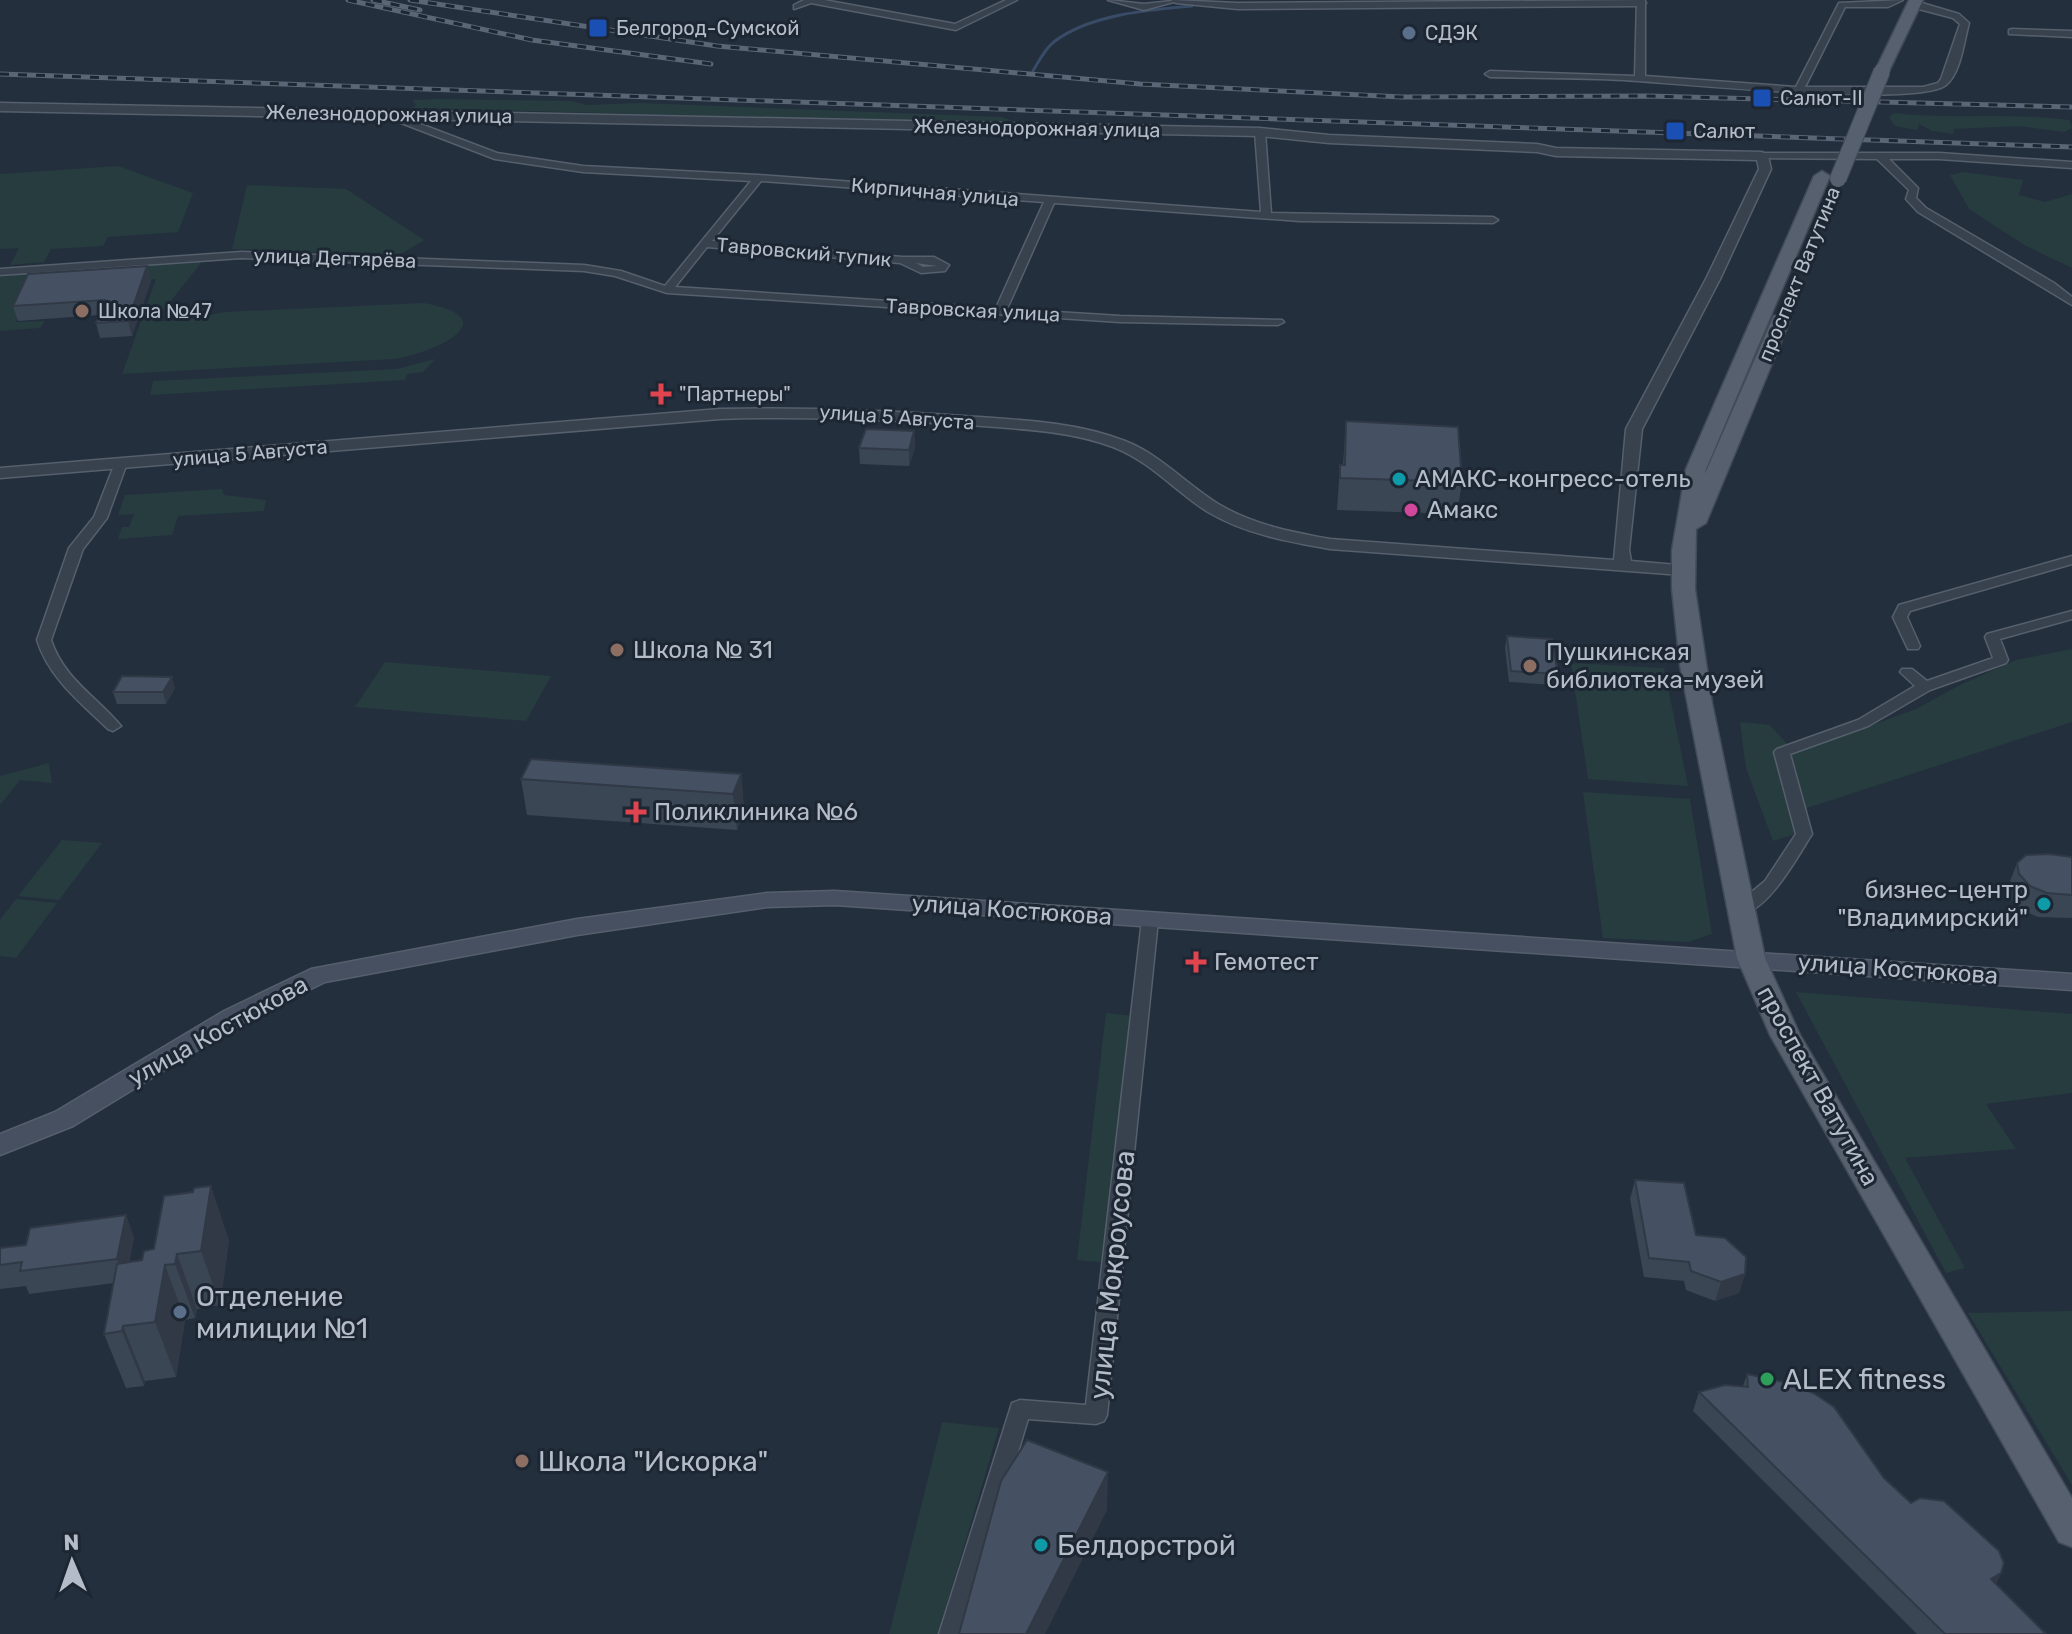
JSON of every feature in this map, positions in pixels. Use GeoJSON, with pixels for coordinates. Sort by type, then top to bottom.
{"type":"FeatureCollection","features":[{"type":"Feature","properties":{"kind":"main road","name":"проспект Ватутина"},"geometry":{"type":"LineString","coordinates":[[1875,70],[1891,6]]}},
{"type":"Feature","properties":{"kind":"main road","name":"проспект Ватутина"},"geometry":{"type":"LineString","coordinates":[[1914,6],[1875,70],[1830,177],[1683,559],[1681,595],[1751,958],[1785,1035],[2072,1531]]}},
{"type":"Feature","properties":{"kind":"main road","name":"улица Костюкова"},"geometry":{"type":"LineString","coordinates":[[0,1145],[64,1119],[198,1037],[319,975],[577,927],[767,900],[835,898],[2072,982]]}},
{"type":"Feature","properties":{"kind":"street"},"geometry":{"type":"LineString","coordinates":[[797,7],[810,0],[956,27],[1013,0]]}},
{"type":"Feature","properties":{"kind":"street"},"geometry":{"type":"LineString","coordinates":[[1112,0],[1144,7],[1177,0],[1238,6],[1641,1],[1640,79]]}},
{"type":"Feature","properties":{"kind":"street"},"geometry":{"type":"LineString","coordinates":[[1800,88],[1838,9],[1851,3],[1891,6]]}},
{"type":"Feature","properties":{"kind":"street"},"geometry":{"type":"LineString","coordinates":[[1490,74],[1913,92],[1941,85],[1947,80],[1965,23],[1956,16],[1914,6]]}},
{"type":"Feature","properties":{"kind":"street"},"geometry":{"type":"LineString","coordinates":[[2012,32],[2072,34]]}},
{"type":"Feature","properties":{"kind":"street"},"geometry":{"type":"LineString","coordinates":[[1536,76],[1525,79],[1527,83],[1586,88]]}},
{"type":"Feature","properties":{"kind":"street","name":"Железнодорожная улица"},"geometry":{"type":"LineString","coordinates":[[0,107],[1260,132],[1329,139],[1537,148],[1556,152],[1939,156],[2068,166]]}},
{"type":"Feature","properties":{"kind":"street","name":"Кирпичная улица"},"geometry":{"type":"LineString","coordinates":[[386,114],[495,156],[583,169],[758,178],[1266,216],[1493,220]]}},
{"type":"Feature","properties":{"kind":"street"},"geometry":{"type":"LineString","coordinates":[[1260,132],[1266,216]]}},
{"type":"Feature","properties":{"kind":"street"},"geometry":{"type":"LineString","coordinates":[[1623,564],[1621,550],[1634,429],[1714,277],[1765,169],[1762,156]]}},
{"type":"Feature","properties":{"kind":"street"},"geometry":{"type":"LineString","coordinates":[[1881,157],[1914,190],[1911,199],[1922,210],[2050,285],[2072,302]]}},
{"type":"Feature","properties":{"kind":"street"},"geometry":{"type":"LineString","coordinates":[[667,290],[758,178]]}},
{"type":"Feature","properties":{"kind":"street"},"geometry":{"type":"LineString","coordinates":[[1000,311],[1049,202]]}},
{"type":"Feature","properties":{"kind":"street","name":"Тавровский тупик"},"geometry":{"type":"LineString","coordinates":[[707,244],[902,260]]}},
{"type":"Feature","properties":{"kind":"street","name":"улица Дегтярёва"},"geometry":{"type":"LineString","coordinates":[[0,272],[267,255],[584,268],[617,273],[667,290]]}},
{"type":"Feature","properties":{"kind":"street","name":"Тавровская улица"},"geometry":{"type":"LineString","coordinates":[[667,290],[1120,319],[1278,322]]}},
{"type":"Feature","properties":{"kind":"street","name":"улица 5 Августа"},"geometry":{"type":"LineString","coordinates":[[0,473],[720,414],[799,411],[1016,424],[1060,430],[1121,445],[1216,509],[1252,526],[1286,537],[1330,544],[1623,564],[1683,559]]}},
{"type":"Feature","properties":{"kind":"street"},"geometry":{"type":"LineString","coordinates":[[113,726],[57,670],[47,655],[44,640],[76,548],[100,518],[121,463]]}},
{"type":"Feature","properties":{"kind":"street"},"geometry":{"type":"LineString","coordinates":[[1913,646],[1900,617],[1904,608],[2072,560]]}},
{"type":"Feature","properties":{"kind":"street"},"geometry":{"type":"LineString","coordinates":[[1742,909],[1771,885],[1804,834],[1782,752],[1863,723],[1925,687],[2001,660],[1992,637],[2072,615]]}},
{"type":"Feature","properties":{"kind":"street"},"geometry":{"type":"LineString","coordinates":[[1907,672],[1925,687]]}},
{"type":"Feature","properties":{"kind":"street","name":"улица Мокроусова"},"geometry":{"type":"LineString","coordinates":[[951,1634],[1020,1409],[1096,1415],[1150,920]]}},
{"type":"Feature","properties":{"kind":"green space"},"geometry":{"type":"Polygon","coordinates":[[[412,100],[572,101],[586,105],[640,103],[1002,117],[1013,121],[1007,124],[412,108],[416,105],[412,100]]]}},
{"type":"Feature","properties":{"kind":"green space"},"geometry":{"type":"Polygon","coordinates":[[[1894,113],[2047,118],[2069,120],[2072,128],[2064,132],[2019,126],[1954,129],[1953,134],[1932,131],[1919,124],[1917,130],[1895,126],[1889,117],[1894,113]]]}},
{"type":"Feature","properties":{"kind":"green space"},"geometry":{"type":"Polygon","coordinates":[[[118,166],[193,193],[178,232],[108,237],[103,246],[51,249],[44,262],[10,265],[19,248],[0,249],[0,174],[118,166]]]}},
{"type":"Feature","properties":{"kind":"green space"},"geometry":{"type":"Polygon","coordinates":[[[1963,172],[2023,180],[2019,195],[2045,202],[2072,194],[2072,268],[2026,246],[1969,209],[1950,175],[1963,172]]]}},
{"type":"Feature","properties":{"kind":"green space"},"geometry":{"type":"Polygon","coordinates":[[[247,185],[346,189],[424,240],[399,255],[232,249],[247,185]]]}},
{"type":"Feature","properties":{"kind":"green space"},"geometry":{"type":"Polygon","coordinates":[[[201,263],[154,322],[225,312],[424,303],[449,310],[461,318],[463,326],[443,343],[394,359],[122,374],[156,279],[134,280],[139,265],[201,263]]]}},
{"type":"Feature","properties":{"kind":"green space"},"geometry":{"type":"Polygon","coordinates":[[[83,269],[78,283],[32,286],[16,322],[45,321],[40,328],[0,331],[0,277],[83,269]]]}},
{"type":"Feature","properties":{"kind":"green space"},"geometry":{"type":"Polygon","coordinates":[[[435,359],[423,372],[407,374],[405,380],[150,395],[153,381],[397,369],[435,359]]]}},
{"type":"Feature","properties":{"kind":"green space"},"geometry":{"type":"Polygon","coordinates":[[[222,489],[224,495],[266,500],[264,511],[178,516],[172,535],[118,539],[122,527],[129,527],[134,514],[118,515],[125,495],[222,489]]]}},
{"type":"Feature","properties":{"kind":"green space"},"geometry":{"type":"Polygon","coordinates":[[[2072,649],[2072,722],[1807,808],[1809,830],[1773,841],[1746,768],[1740,722],[1770,725],[1795,753],[1916,709],[2016,660],[2072,649]]]}},
{"type":"Feature","properties":{"kind":"green space"},"geometry":{"type":"Polygon","coordinates":[[[385,662],[551,676],[526,721],[355,707],[385,662]]]}},
{"type":"Feature","properties":{"kind":"green space"},"geometry":{"type":"Polygon","coordinates":[[[1571,663],[1664,668],[1688,786],[1588,779],[1571,663]]]}},
{"type":"Feature","properties":{"kind":"green space"},"geometry":{"type":"Polygon","coordinates":[[[49,763],[52,783],[20,780],[0,805],[0,776],[49,763]]]}},
{"type":"Feature","properties":{"kind":"green space"},"geometry":{"type":"Polygon","coordinates":[[[1583,792],[1690,799],[1712,934],[1688,942],[1603,938],[1583,792]]]}},
{"type":"Feature","properties":{"kind":"green space"},"geometry":{"type":"Polygon","coordinates":[[[62,840],[102,843],[59,900],[18,896],[62,840]]]}},
{"type":"Feature","properties":{"kind":"green space"},"geometry":{"type":"Polygon","coordinates":[[[16,899],[57,903],[16,958],[0,956],[0,920],[16,899]]]}},
{"type":"Feature","properties":{"kind":"green space"},"geometry":{"type":"Polygon","coordinates":[[[1796,992],[2072,1014],[2072,1093],[1986,1104],[2016,1149],[1905,1158],[1965,1268],[1946,1273],[1796,992]]]}},
{"type":"Feature","properties":{"kind":"green space"},"geometry":{"type":"Polygon","coordinates":[[[1106,1013],[1133,1016],[1107,1263],[1077,1260],[1106,1013]]]}},
{"type":"Feature","properties":{"kind":"green space"},"geometry":{"type":"Polygon","coordinates":[[[2072,1311],[2072,1485],[1968,1313],[2072,1311]]]}},
{"type":"Feature","properties":{"kind":"green space"},"geometry":{"type":"Polygon","coordinates":[[[942,1422],[999,1428],[938,1634],[889,1634],[942,1422]]]}},
{"type":"Feature","properties":{"kind":"building"},"geometry":{"type":"Polygon","coordinates":[[[147,266],[128,321],[96,323],[105,300],[13,306],[28,274],[147,266]]]}},
{"type":"Feature","properties":{"kind":"building"},"geometry":{"type":"Polygon","coordinates":[[[1346,421],[1458,427],[1462,482],[1340,478],[1340,465],[1345,465],[1346,421]]]}},
{"type":"Feature","properties":{"kind":"building"},"geometry":{"type":"Polygon","coordinates":[[[866,429],[914,431],[909,450],[859,448],[866,429]]]}},
{"type":"Feature","properties":{"kind":"building"},"geometry":{"type":"Polygon","coordinates":[[[1507,636],[1552,639],[1558,674],[1511,671],[1507,636]]]}},
{"type":"Feature","properties":{"kind":"building"},"geometry":{"type":"Polygon","coordinates":[[[122,676],[172,677],[163,692],[113,692],[122,676]]]}},
{"type":"Feature","properties":{"kind":"building"},"geometry":{"type":"Polygon","coordinates":[[[531,759],[741,774],[733,794],[521,779],[531,759]]]}},
{"type":"Feature","properties":{"kind":"building"},"geometry":{"type":"Polygon","coordinates":[[[2026,855],[2072,857],[2072,895],[2047,893],[2030,886],[2019,874],[2017,863],[2026,855]]]}},
{"type":"Feature","properties":{"kind":"building"},"geometry":{"type":"Polygon","coordinates":[[[1635,1180],[1684,1183],[1696,1235],[1725,1238],[1746,1257],[1745,1274],[1721,1282],[1691,1271],[1689,1262],[1649,1258],[1635,1180]]]}},
{"type":"Feature","properties":{"kind":"building"},"geometry":{"type":"Polygon","coordinates":[[[211,1186],[201,1251],[177,1254],[175,1264],[165,1265],[155,1322],[123,1326],[122,1331],[104,1334],[117,1264],[142,1260],[144,1251],[154,1249],[164,1196],[211,1186]]]}},
{"type":"Feature","properties":{"kind":"building"},"geometry":{"type":"Polygon","coordinates":[[[126,1215],[117,1259],[20,1271],[22,1262],[0,1265],[0,1248],[26,1245],[30,1228],[126,1215]]]}},
{"type":"Feature","properties":{"kind":"building"},"geometry":{"type":"Polygon","coordinates":[[[1747,1374],[1793,1384],[1815,1394],[1834,1407],[1884,1478],[1911,1503],[1920,1498],[1944,1501],[1999,1551],[2004,1563],[2001,1573],[1991,1579],[2046,1634],[1945,1634],[1699,1392],[1725,1385],[1748,1387],[1747,1374]]]}},
{"type":"Feature","properties":{"kind":"building","name":"Белдорстрой"},"geometry":{"type":"Polygon","coordinates":[[[1027,1440],[1108,1472],[1026,1634],[959,1634],[1001,1481],[1027,1440]]]}},
{"type":"Feature","properties":{"kind":"waterway"},"geometry":{"type":"LineString","coordinates":[[1033,71],[1051,44],[1086,25],[1121,15],[1192,6]]}},
{"type":"Feature","properties":{"kind":"railway"},"geometry":{"type":"LineString","coordinates":[[348,0],[532,40],[711,64]]}},
{"type":"Feature","properties":{"kind":"railway"},"geometry":{"type":"LineString","coordinates":[[373,0],[420,10]]}},
{"type":"Feature","properties":{"kind":"railway"},"geometry":{"type":"LineString","coordinates":[[410,0],[717,46],[1140,84],[1402,97],[1648,96],[2072,107]]}},
{"type":"Feature","properties":{"kind":"railway"},"geometry":{"type":"LineString","coordinates":[[0,74],[2072,147]]}},
{"type":"Feature","properties":{"kind":"place","name":"Белгород-Сумской"},"geometry":{"type":"Point","coordinates":[598,28]}},
{"type":"Feature","properties":{"kind":"place","name":"СДЭК"},"geometry":{"type":"Point","coordinates":[1409,33]}},
{"type":"Feature","properties":{"kind":"place","name":"Салют-II"},"geometry":{"type":"Point","coordinates":[1762,98]}},
{"type":"Feature","properties":{"kind":"place","name":"Салют"},"geometry":{"type":"Point","coordinates":[1675,131]}},
{"type":"Feature","properties":{"kind":"place","name":"Школа №47"},"geometry":{"type":"Point","coordinates":[82,311]}},
{"type":"Feature","properties":{"kind":"place","name":"\"Партнеры\""},"geometry":{"type":"Point","coordinates":[661,394]}},
{"type":"Feature","properties":{"kind":"place","name":"АМАКС-конгресс-отель"},"geometry":{"type":"Point","coordinates":[1399,479]}},
{"type":"Feature","properties":{"kind":"place","name":"Амакс"},"geometry":{"type":"Point","coordinates":[1411,510]}},
{"type":"Feature","properties":{"kind":"place","name":"Школа № 31"},"geometry":{"type":"Point","coordinates":[617,650]}},
{"type":"Feature","properties":{"kind":"place","name":"Пушкинская библиотека-музей"},"geometry":{"type":"Point","coordinates":[1530,666]}},
{"type":"Feature","properties":{"kind":"place","name":"Поликлиника №6"},"geometry":{"type":"Point","coordinates":[636,812]}},
{"type":"Feature","properties":{"kind":"place","name":"бизнес-центр \"Владимирский\""},"geometry":{"type":"Point","coordinates":[2044,904]}},
{"type":"Feature","properties":{"kind":"place","name":"Гемотест"},"geometry":{"type":"Point","coordinates":[1196,962]}},
{"type":"Feature","properties":{"kind":"place","name":"Отделение милиции №1"},"geometry":{"type":"Point","coordinates":[180,1312]}},
{"type":"Feature","properties":{"kind":"place","name":"ALEX fitness"},"geometry":{"type":"Point","coordinates":[1767,1379]}},
{"type":"Feature","properties":{"kind":"place","name":"Школа \"Искорка\""},"geometry":{"type":"Point","coordinates":[522,1461]}},
{"type":"Feature","properties":{"kind":"place","name":"Белдорстрой"},"geometry":{"type":"Point","coordinates":[1041,1545]}}]}
